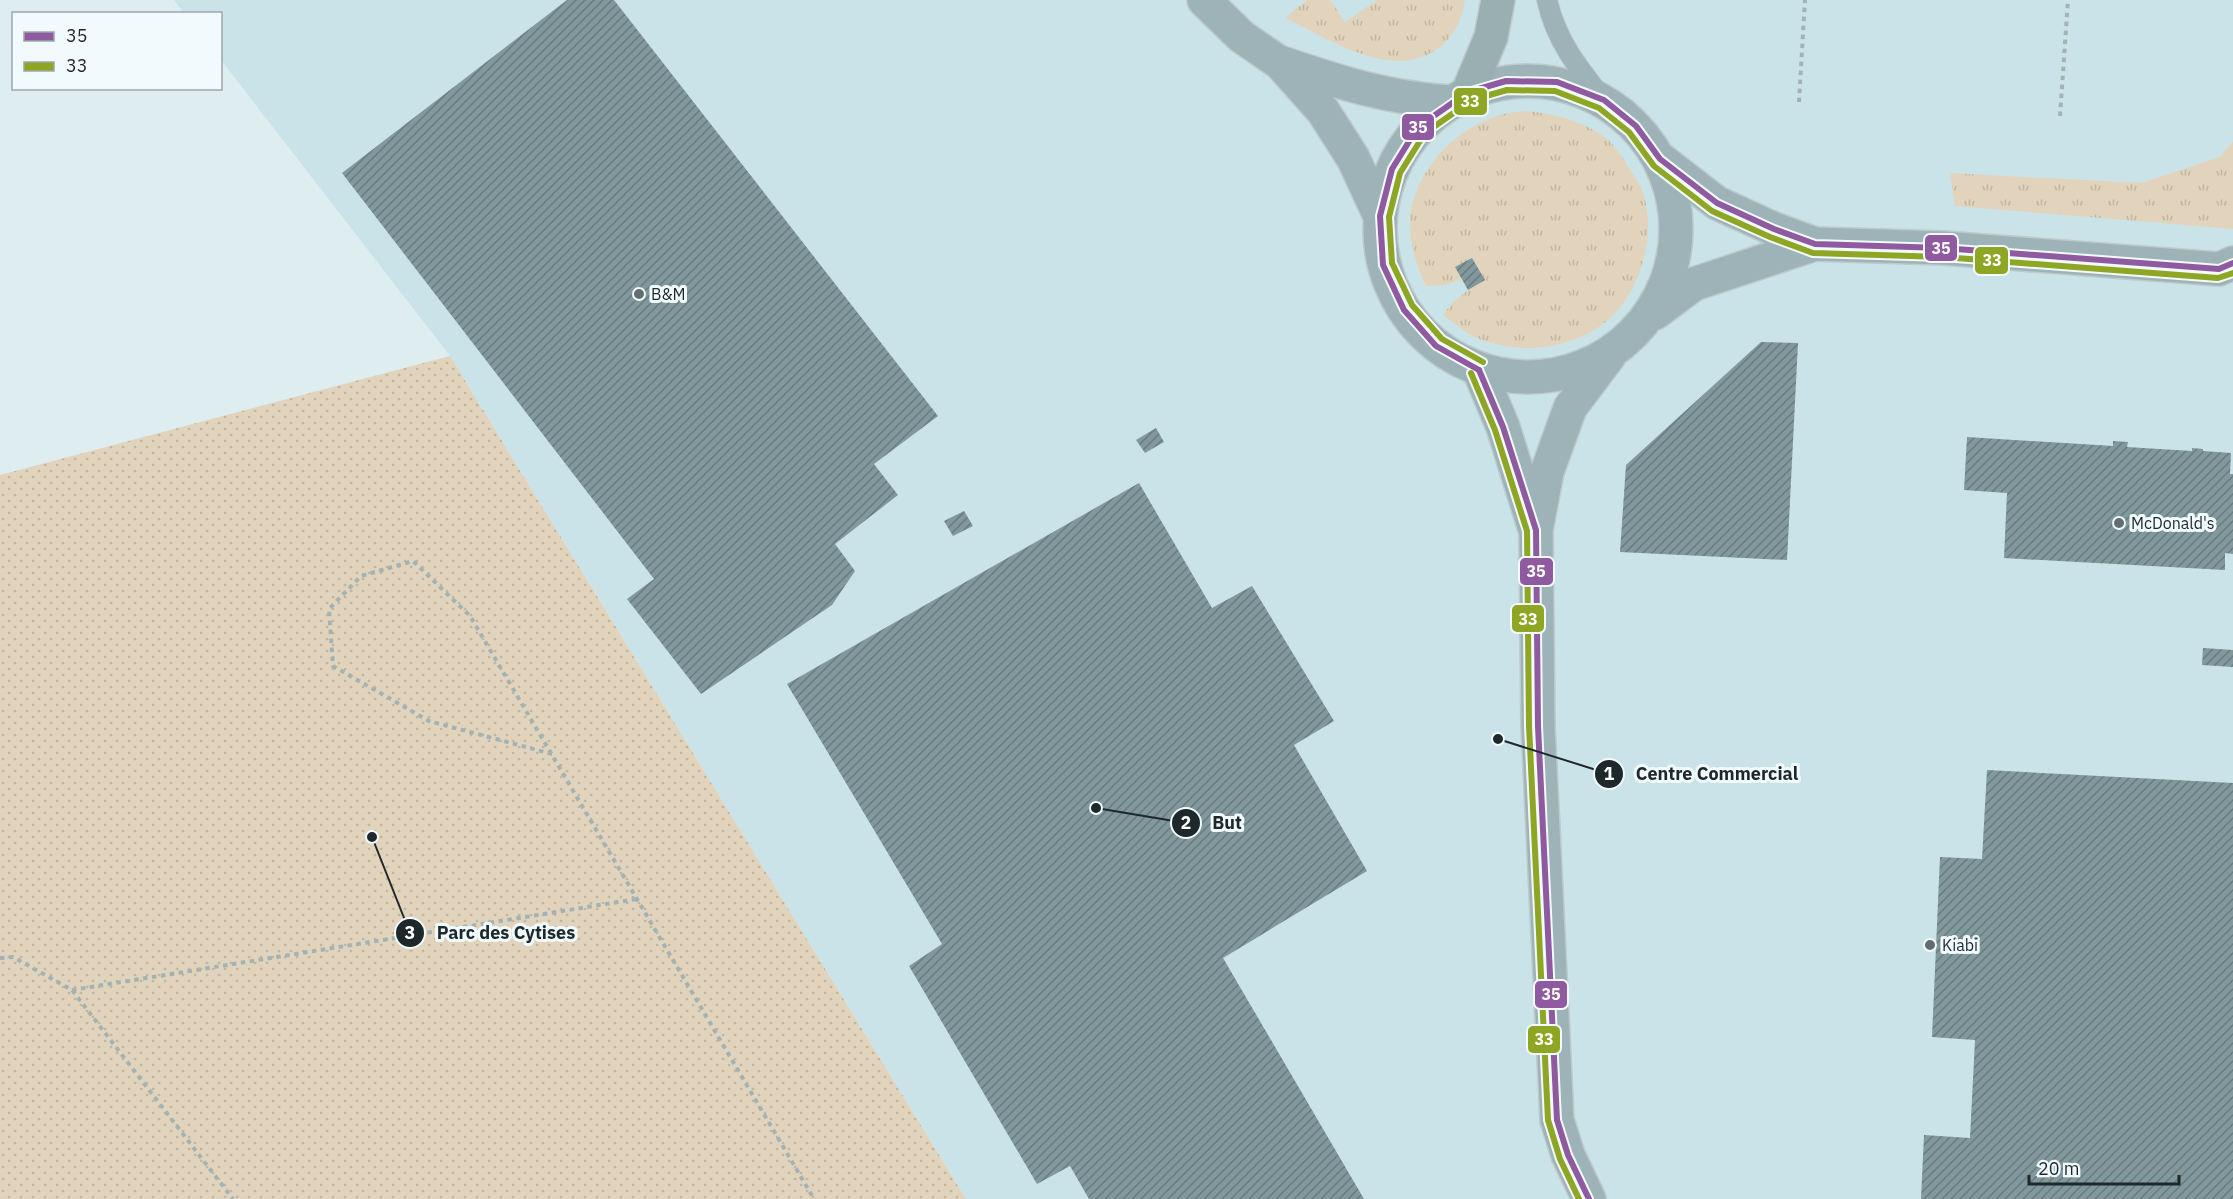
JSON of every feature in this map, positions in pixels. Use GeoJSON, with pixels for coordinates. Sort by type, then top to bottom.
{"type":"FeatureCollection","features":[{"type":"Feature","properties":{"kind":"highway"},"geometry":{"type":"LineString","coordinates":[[1459,97],[1491,37],[1498,0]]}},
{"type":"Feature","properties":{"kind":"street"},"geometry":{"type":"LineString","coordinates":[[1204,0],[1242,37],[1280,63],[1329,120],[1353,158],[1380,216]]}},
{"type":"Feature","properties":{"kind":"street"},"geometry":{"type":"LineString","coordinates":[[1280,63],[1358,88],[1411,100],[1459,97],[1506,81],[1557,82],[1604,100],[1636,126],[1660,159],[1674,198],[1677,239],[1667,283],[1644,322]]}},
{"type":"Feature","properties":{"kind":"street"},"geometry":{"type":"LineString","coordinates":[[1459,97],[1418,127],[1392,169],[1380,216],[1383,265],[1404,310],[1436,346],[1479,369],[1527,378],[1572,372],[1612,352]]}},
{"type":"Feature","properties":{"kind":"street"},"geometry":{"type":"LineString","coordinates":[[1660,159],[1717,203],[1774,229],[1815,244],[1943,248],[2228,270]]}},
{"type":"Feature","properties":{"kind":"street"},"geometry":{"type":"LineString","coordinates":[[1589,1199],[1568,1155],[1557,1120],[1553,1061],[1538,726],[1536,530],[1547,472],[1570,408],[1612,352],[1644,322],[1694,284],[1815,244]]}},
{"type":"Feature","properties":{"kind":"street"},"geometry":{"type":"LineString","coordinates":[[1479,369],[1503,427],[1536,530]]}},
{"type":"Feature","properties":{"kind":"lane"},"geometry":{"type":"LineString","coordinates":[[1547,0],[1568,55],[1604,100]]}},
{"type":"Feature","properties":{"kind":"path"},"geometry":{"type":"LineString","coordinates":[[1799,102],[1804,0]]}},
{"type":"Feature","properties":{"kind":"path"},"geometry":{"type":"LineString","coordinates":[[2060,116],[2068,0]]}},
{"type":"Feature","properties":{"kind":"path"},"geometry":{"type":"LineString","coordinates":[[552,754],[429,721],[333,666],[329,609],[361,576],[413,561],[470,616],[552,754],[814,1199]]}},
{"type":"Feature","properties":{"kind":"path"},"geometry":{"type":"LineString","coordinates":[[72,990],[637,899]]}},
{"type":"Feature","properties":{"kind":"path"},"geometry":{"type":"LineString","coordinates":[[0,958],[13,957],[72,990],[233,1199]]}},
{"type":"Feature","properties":{"kind":"shaded area"},"geometry":{"type":"Polygon","coordinates":[[[174,0],[2233,0],[2233,1199],[966,1199],[450,356],[222,61],[222,12],[183,12],[174,0]]]}},
{"type":"Feature","properties":{"kind":"green space"},"geometry":{"type":"Polygon","coordinates":[[[1307,0],[1330,0],[1345,22],[1377,0],[1465,0],[1456,28],[1442,45],[1418,58],[1399,61],[1359,53],[1285,18],[1307,0]]]}},
{"type":"Feature","properties":{"kind":"green space"},"geometry":{"type":"Polygon","coordinates":[[[1527,111],[1574,121],[1609,141],[1640,185],[1646,204],[1648,222],[1644,259],[1629,294],[1619,309],[1599,327],[1582,336],[1535,348],[1503,346],[1487,342],[1466,332],[1443,315],[1453,302],[1468,290],[1461,279],[1446,285],[1426,286],[1418,268],[1410,230],[1415,193],[1432,163],[1444,149],[1457,137],[1488,119],[1507,113],[1527,111]]]}},
{"type":"Feature","properties":{"kind":"green space"},"geometry":{"type":"Polygon","coordinates":[[[2233,141],[2233,229],[1955,206],[1950,173],[2142,183],[2220,157],[2233,141]]]}},
{"type":"Feature","properties":{"kind":"green space"},"geometry":{"type":"Polygon","coordinates":[[[450,356],[966,1199],[0,1199],[0,475],[450,356]]]}},
{"type":"Feature","properties":{"kind":"building","name":"B&M"},"geometry":{"type":"Polygon","coordinates":[[[567,0],[614,0],[938,416],[874,464],[898,495],[835,544],[855,571],[832,605],[701,694],[627,599],[654,579],[342,173],[567,0]]]}},
{"type":"Feature","properties":{"kind":"building"},"geometry":{"type":"Polygon","coordinates":[[[1472,258],[1485,280],[1468,290],[1455,267],[1472,258]]]}},
{"type":"Feature","properties":{"kind":"building"},"geometry":{"type":"Polygon","coordinates":[[[1761,342],[1798,343],[1787,560],[1620,552],[1626,465],[1761,342]]]}},
{"type":"Feature","properties":{"kind":"building"},"geometry":{"type":"Polygon","coordinates":[[[1156,428],[1164,442],[1145,453],[1136,440],[1156,428]]]}},
{"type":"Feature","properties":{"kind":"building","name":"McDonald's"},"geometry":{"type":"Polygon","coordinates":[[[1967,437],[2113,446],[2113,441],[2128,442],[2127,447],[2192,451],[2192,448],[2231,453],[2233,554],[2225,553],[2225,570],[2004,558],[2007,493],[1964,490],[1967,437]]]}},
{"type":"Feature","properties":{"kind":"building"},"geometry":{"type":"Polygon","coordinates":[[[1139,483],[1212,608],[1252,586],[1334,721],[1294,745],[1367,871],[1223,958],[1364,1199],[1089,1199],[1070,1166],[1037,1184],[909,966],[942,944],[787,684],[1139,483]]]}},
{"type":"Feature","properties":{"kind":"building"},"geometry":{"type":"Polygon","coordinates":[[[964,511],[973,526],[953,536],[944,521],[964,511]]]}},
{"type":"Feature","properties":{"kind":"building"},"geometry":{"type":"Polygon","coordinates":[[[2203,648],[2233,650],[2233,667],[2202,665],[2203,648]]]}},
{"type":"Feature","properties":{"kind":"building"},"geometry":{"type":"Polygon","coordinates":[[[1987,770],[2233,783],[2233,1199],[1921,1199],[1924,1135],[1970,1138],[1975,1040],[1932,1037],[1940,857],[1982,859],[1987,770]]]}},
{"type":"Feature","properties":{"kind":"transit line","name":"35"},"geometry":{"type":"LineString","coordinates":[[1479,370],[1436,346],[1404,310],[1383,265],[1380,216],[1392,169],[1418,127],[1468,92],[1506,81],[1557,82],[1604,100],[1636,126],[1660,159],[1717,203],[1774,229],[1815,244],[1943,248],[2219,269],[2233,263]]}},
{"type":"Feature","properties":{"kind":"transit line","name":"33"},"geometry":{"type":"LineString","coordinates":[[1483,362],[1442,339],[1412,305],[1392,263],[1389,217],[1400,173],[1425,133],[1472,100],[1507,90],[1555,91],[1599,108],[1629,132],[1654,166],[1712,211],[1813,253],[1943,257],[2218,278],[2233,273]]}},
{"type":"Feature","properties":{"kind":"transit line","name":"35"},"geometry":{"type":"LineString","coordinates":[[1479,370],[1503,427],[1536,530],[1538,726],[1557,1120],[1568,1155],[1589,1199]]}},
{"type":"Feature","properties":{"kind":"transit line","name":"33"},"geometry":{"type":"LineString","coordinates":[[1471,373],[1495,430],[1527,531],[1529,726],[1548,1120],[1560,1159],[1579,1199]]}},
{"type":"Feature","properties":{"kind":"place","name":"B&M"},"geometry":{"type":"Point","coordinates":[639,294]}},
{"type":"Feature","properties":{"kind":"place","name":"McDonald's"},"geometry":{"type":"Point","coordinates":[2119,523]}},
{"type":"Feature","properties":{"kind":"place","name":"Centre Commercial"},"geometry":{"type":"Point","coordinates":[1498,739]}},
{"type":"Feature","properties":{"kind":"place","name":"But"},"geometry":{"type":"Point","coordinates":[1096,808]}},
{"type":"Feature","properties":{"kind":"place","name":"Parc des Cytises"},"geometry":{"type":"Point","coordinates":[372,837]}},
{"type":"Feature","properties":{"kind":"place","name":"Kiabi"},"geometry":{"type":"Point","coordinates":[1930,945]}}]}
